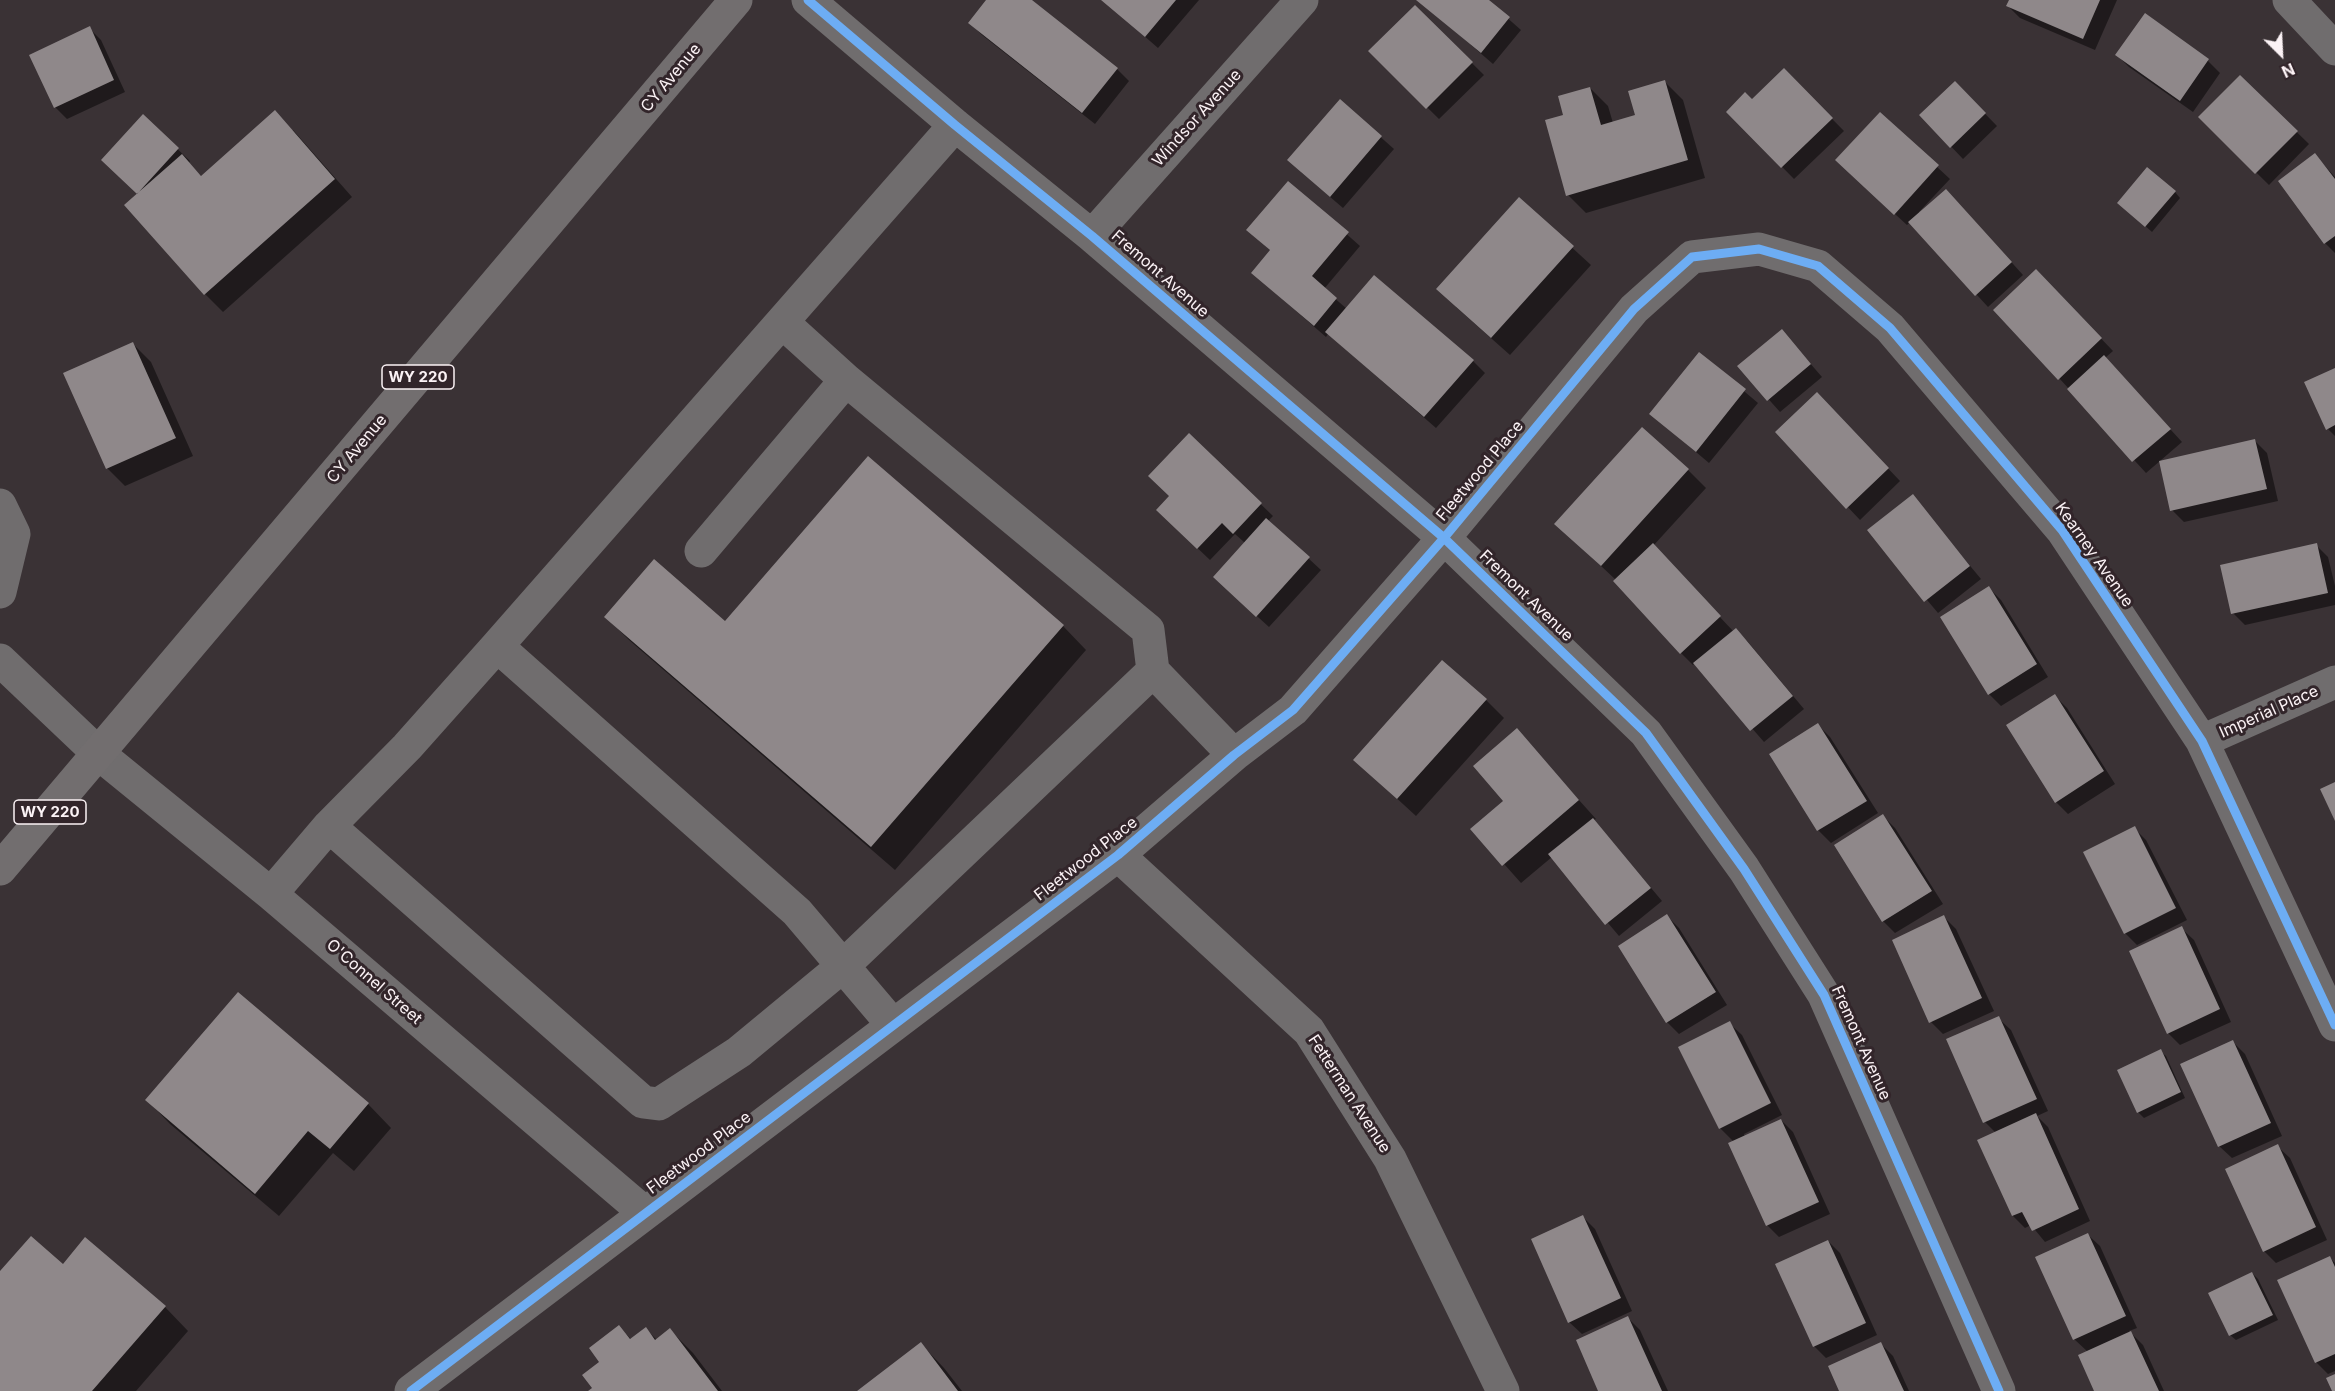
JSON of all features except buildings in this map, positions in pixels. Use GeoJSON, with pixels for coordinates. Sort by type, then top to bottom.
{"type":"FeatureCollection","features":[{"type":"Feature","properties":{"kind":"main road","name":"CY Avenue"},"geometry":{"type":"LineString","coordinates":[[0,869],[736,0]]}},
{"type":"Feature","properties":{"kind":"street","name":"Fremont Avenue"},"geometry":{"type":"LineString","coordinates":[[808,0],[955,125],[1092,236],[1444,538],[1646,733],[1744,868],[1824,995],[1999,1391]]}},
{"type":"Feature","properties":{"kind":"street","name":"Windsor Avenue"},"geometry":{"type":"LineString","coordinates":[[1092,236],[1302,0]]}},
{"type":"Feature","properties":{"kind":"street"},"geometry":{"type":"LineString","coordinates":[[2289,0],[2335,49]]}},
{"type":"Feature","properties":{"kind":"street"},"geometry":{"type":"LineString","coordinates":[[271,894],[330,826],[407,747],[497,646],[955,125]]}},
{"type":"Feature","properties":{"kind":"street","name":"Kearney Avenue"},"geometry":{"type":"LineString","coordinates":[[1692,257],[1759,249],[1818,266],[1890,328],[2062,530],[2202,741],[2335,1025]]}},
{"type":"Feature","properties":{"kind":"street","name":"Fleetwood Place"},"geometry":{"type":"LineString","coordinates":[[411,1391],[1118,855],[1234,755],[1293,710],[1444,538],[1634,309],[1692,257]]}},
{"type":"Feature","properties":{"kind":"street"},"geometry":{"type":"LineString","coordinates":[[782,322],[846,380],[1148,630],[1153,671],[1234,755]]}},
{"type":"Feature","properties":{"kind":"street"},"geometry":{"type":"LineString","coordinates":[[701,551],[846,380]]}},
{"type":"Feature","properties":{"kind":"street"},"geometry":{"type":"LineString","coordinates":[[0,505],[14,534],[0,592]]}},
{"type":"Feature","properties":{"kind":"street"},"geometry":{"type":"LineString","coordinates":[[497,646],[797,912],[893,1025]]}},
{"type":"Feature","properties":{"kind":"street","name":"O'Connel Street"},"geometry":{"type":"LineString","coordinates":[[0,660],[99,754],[271,894],[645,1213]]}},
{"type":"Feature","properties":{"kind":"street"},"geometry":{"type":"LineString","coordinates":[[330,826],[643,1102],[659,1104],[739,1052],[843,966],[1153,671]]}},
{"type":"Feature","properties":{"kind":"street","name":"Imperial Place"},"geometry":{"type":"LineString","coordinates":[[2202,741],[2335,682]]}},
{"type":"Feature","properties":{"kind":"street","name":"Fetterman Avenue"},"geometry":{"type":"LineString","coordinates":[[1118,855],[1309,1030],[1390,1159],[1503,1391]]}},
{"type":"Feature","properties":{"kind":"cycle path"},"geometry":{"type":"LineString","coordinates":[[808,0],[955,125],[1092,236],[1444,538],[1646,733],[1744,869],[1824,995],[1999,1391]]}},
{"type":"Feature","properties":{"kind":"cycle path"},"geometry":{"type":"LineString","coordinates":[[411,1391],[1118,855],[1234,755],[1293,710],[1444,538],[1634,309],[1692,257],[1759,249],[1818,266],[1890,328],[2062,530],[2202,741],[2335,1025]]}}]}
